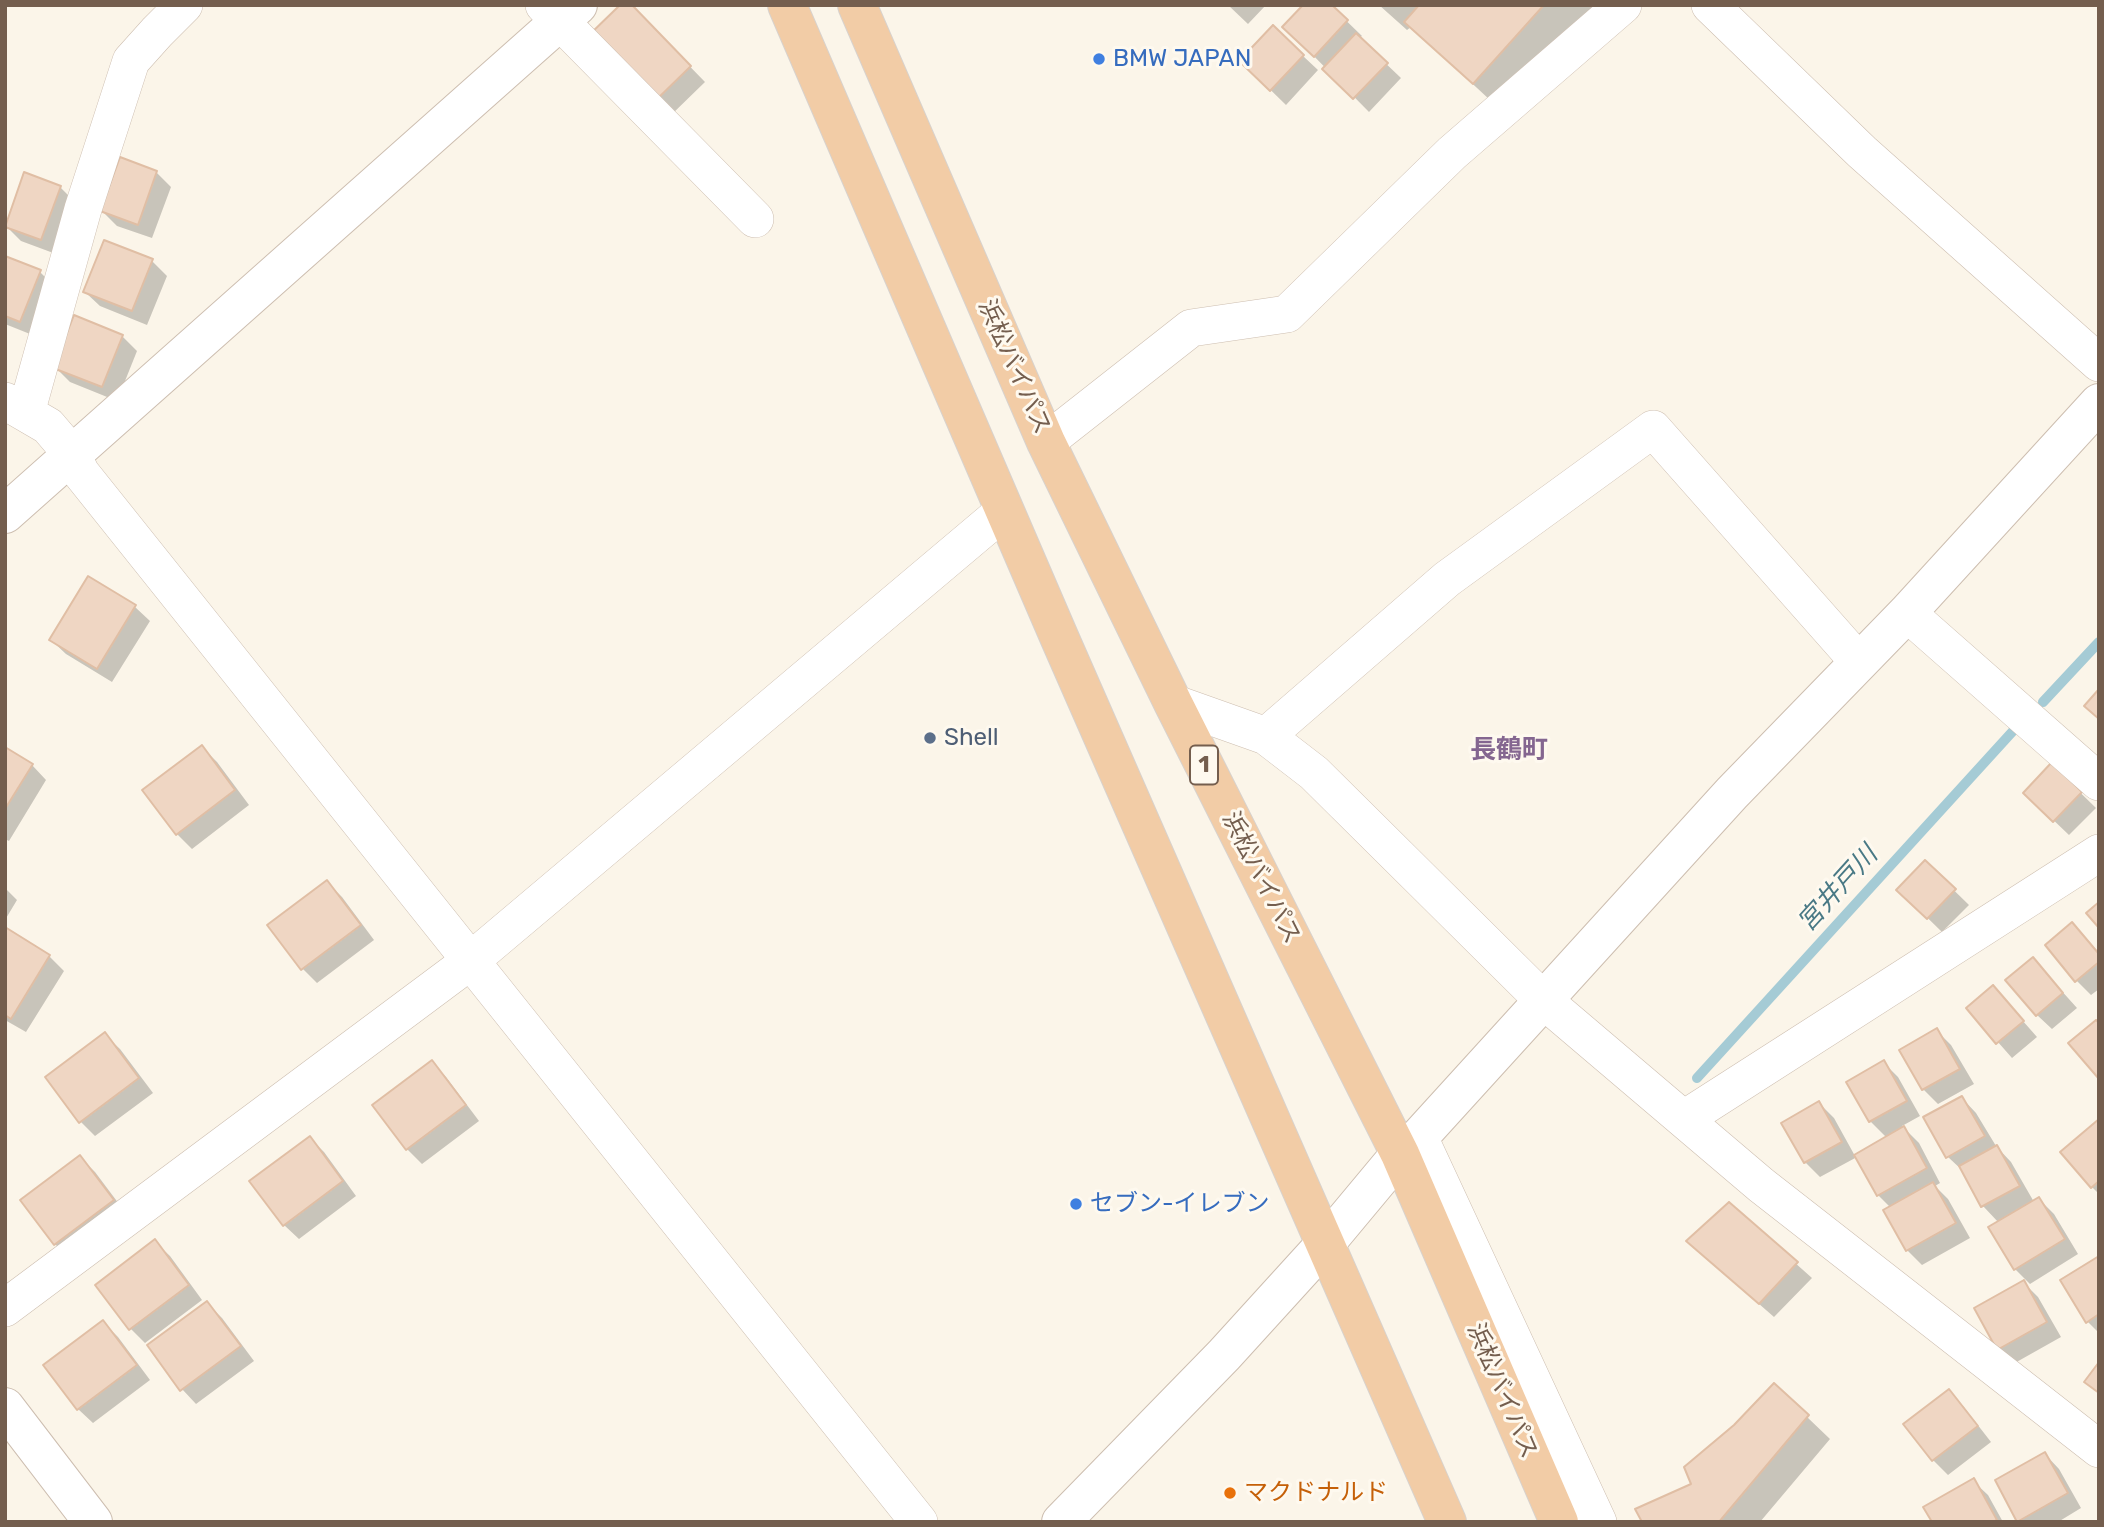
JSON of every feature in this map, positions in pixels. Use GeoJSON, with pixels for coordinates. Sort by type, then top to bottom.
{"type":"FeatureCollection","features":[{"type":"Feature","properties":{"kind":"highway"},"geometry":{"type":"LineString","coordinates":[[787,5],[1004,511],[1447,1522]]}},
{"type":"Feature","properties":{"kind":"highway","name":"浜松バイパス"},"geometry":{"type":"LineString","coordinates":[[857,5],[1046,442],[1172,702],[1409,1145],[1559,1522]]}},
{"type":"Feature","properties":{"kind":"street"},"geometry":{"type":"LineString","coordinates":[[184,5],[131,61],[15,407],[48,426],[71,453],[81,473],[919,1522]]}},
{"type":"Feature","properties":{"kind":"street"},"geometry":{"type":"LineString","coordinates":[[1046,442],[1191,328],[1287,314],[1452,153],[1623,5]]}},
{"type":"Feature","properties":{"kind":"street"},"geometry":{"type":"LineString","coordinates":[[1710,5],[1862,152],[2099,363]]}},
{"type":"Feature","properties":{"kind":"street"},"geometry":{"type":"LineString","coordinates":[[5,514],[561,11],[755,219]]}},
{"type":"Feature","properties":{"kind":"street"},"geometry":{"type":"LineString","coordinates":[[1061,1522],[1224,1355],[1542,999],[1732,793],[1907,612],[2099,403]]}},
{"type":"Feature","properties":{"kind":"street"},"geometry":{"type":"LineString","coordinates":[[1266,736],[1447,579],[1653,429],[1858,661]]}},
{"type":"Feature","properties":{"kind":"street"},"geometry":{"type":"LineString","coordinates":[[5,1308],[469,962],[1004,511]]}},
{"type":"Feature","properties":{"kind":"street"},"geometry":{"type":"LineString","coordinates":[[1907,612],[2099,782]]}},
{"type":"Feature","properties":{"kind":"street"},"geometry":{"type":"LineString","coordinates":[[1172,702],[1266,736],[1314,773],[1542,999],[1761,1185],[2099,1449]]}},
{"type":"Feature","properties":{"kind":"street"},"geometry":{"type":"LineString","coordinates":[[1684,1119],[2099,853]]}},
{"type":"Feature","properties":{"kind":"street"},"geometry":{"type":"LineString","coordinates":[[1409,1145],[1598,1522]]}},
{"type":"Feature","properties":{"kind":"street"},"geometry":{"type":"LineString","coordinates":[[5,1407],[93,1522]]}},
{"type":"Feature","properties":{"kind":"building"},"geometry":{"type":"Polygon","coordinates":[[[620,5],[632,5],[691,66],[652,104],[587,37],[620,5]]]}},
{"type":"Feature","properties":{"kind":"building"},"geometry":{"type":"Polygon","coordinates":[[[1303,5],[1332,5],[1348,20],[1314,57],[1282,27],[1303,5]]]}},
{"type":"Feature","properties":{"kind":"building"},"geometry":{"type":"Polygon","coordinates":[[[1419,5],[1544,5],[1473,84],[1404,22],[1419,5]]]}},
{"type":"Feature","properties":{"kind":"building"},"geometry":{"type":"Polygon","coordinates":[[[1273,25],[1304,55],[1270,91],[1239,61],[1273,25]]]}},
{"type":"Feature","properties":{"kind":"building"},"geometry":{"type":"Polygon","coordinates":[[[1356,33],[1388,63],[1353,99],[1322,69],[1356,33]]]}},
{"type":"Feature","properties":{"kind":"building"},"geometry":{"type":"Polygon","coordinates":[[[120,157],[157,171],[138,225],[100,211],[120,157]]]}},
{"type":"Feature","properties":{"kind":"building"},"geometry":{"type":"Polygon","coordinates":[[[24,172],[61,186],[41,240],[5,227],[24,172]]]}},
{"type":"Feature","properties":{"kind":"building"},"geometry":{"type":"Polygon","coordinates":[[[104,240],[153,259],[132,311],[83,292],[104,240]]]}},
{"type":"Feature","properties":{"kind":"building"},"geometry":{"type":"Polygon","coordinates":[[[5,256],[41,270],[20,322],[5,316],[5,256]]]}},
{"type":"Feature","properties":{"kind":"building"},"geometry":{"type":"Polygon","coordinates":[[[74,315],[123,335],[102,387],[53,368],[74,315]]]}},
{"type":"Feature","properties":{"kind":"building"},"geometry":{"type":"Polygon","coordinates":[[[88,576],[136,605],[97,669],[49,640],[88,576]]]}},
{"type":"Feature","properties":{"kind":"building"},"geometry":{"type":"Polygon","coordinates":[[[2099,689],[2099,719],[2084,706],[2099,689]]]}},
{"type":"Feature","properties":{"kind":"building"},"geometry":{"type":"Polygon","coordinates":[[[202,745],[235,790],[176,835],[142,790],[202,745]]]}},
{"type":"Feature","properties":{"kind":"building"},"geometry":{"type":"Polygon","coordinates":[[[5,747],[33,764],[5,809],[5,747]]]}},
{"type":"Feature","properties":{"kind":"building"},"geometry":{"type":"Polygon","coordinates":[[[2052,762],[2082,792],[2053,822],[2023,793],[2052,762]]]}},
{"type":"Feature","properties":{"kind":"building"},"geometry":{"type":"Polygon","coordinates":[[[1925,860],[1956,889],[1927,919],[1896,890],[1925,860]]]}},
{"type":"Feature","properties":{"kind":"building"},"geometry":{"type":"Polygon","coordinates":[[[327,880],[361,925],[301,970],[267,925],[327,880]]]}},
{"type":"Feature","properties":{"kind":"building"},"geometry":{"type":"Polygon","coordinates":[[[2099,902],[2099,928],[2086,913],[2099,902]]]}},
{"type":"Feature","properties":{"kind":"building"},"geometry":{"type":"Polygon","coordinates":[[[2072,922],[2099,954],[2099,962],[2075,982],[2045,945],[2072,922]]]}},
{"type":"Feature","properties":{"kind":"building"},"geometry":{"type":"Polygon","coordinates":[[[5,927],[50,955],[11,1019],[5,1015],[5,927]]]}},
{"type":"Feature","properties":{"kind":"building"},"geometry":{"type":"Polygon","coordinates":[[[2033,957],[2063,993],[2036,1016],[2005,980],[2033,957]]]}},
{"type":"Feature","properties":{"kind":"building"},"geometry":{"type":"Polygon","coordinates":[[[1993,985],[2024,1021],[1996,1044],[1966,1008],[1993,985]]]}},
{"type":"Feature","properties":{"kind":"building"},"geometry":{"type":"Polygon","coordinates":[[[2096,1020],[2099,1023],[2099,1079],[2068,1043],[2096,1020]]]}},
{"type":"Feature","properties":{"kind":"building"},"geometry":{"type":"Polygon","coordinates":[[[1937,1028],[1960,1069],[1922,1090],[1899,1050],[1937,1028]]]}},
{"type":"Feature","properties":{"kind":"building"},"geometry":{"type":"Polygon","coordinates":[[[105,1032],[139,1078],[79,1123],[45,1077],[105,1032]]]}},
{"type":"Feature","properties":{"kind":"building"},"geometry":{"type":"Polygon","coordinates":[[[432,1060],[466,1105],[406,1150],[372,1105],[432,1060]]]}},
{"type":"Feature","properties":{"kind":"building"},"geometry":{"type":"Polygon","coordinates":[[[1884,1060],[1907,1101],[1869,1122],[1846,1082],[1884,1060]]]}},
{"type":"Feature","properties":{"kind":"building"},"geometry":{"type":"Polygon","coordinates":[[[1962,1096],[1985,1136],[1946,1158],[1923,1117],[1962,1096]]]}},
{"type":"Feature","properties":{"kind":"building"},"geometry":{"type":"Polygon","coordinates":[[[1819,1101],[1842,1142],[1804,1163],[1781,1123],[1819,1101]]]}},
{"type":"Feature","properties":{"kind":"building"},"geometry":{"type":"Polygon","coordinates":[[[2099,1119],[2099,1181],[2091,1188],[2060,1152],[2099,1119]]]}},
{"type":"Feature","properties":{"kind":"building"},"geometry":{"type":"Polygon","coordinates":[[[1904,1126],[1927,1168],[1877,1196],[1854,1155],[1904,1126]]]}},
{"type":"Feature","properties":{"kind":"building"},"geometry":{"type":"Polygon","coordinates":[[[310,1136],[343,1181],[283,1226],[249,1181],[310,1136]]]}},
{"type":"Feature","properties":{"kind":"building"},"geometry":{"type":"Polygon","coordinates":[[[1997,1145],[2020,1186],[1981,1207],[1959,1166],[1997,1145]]]}},
{"type":"Feature","properties":{"kind":"building"},"geometry":{"type":"Polygon","coordinates":[[[80,1155],[114,1200],[54,1245],[20,1200],[80,1155]]]}},
{"type":"Feature","properties":{"kind":"building"},"geometry":{"type":"Polygon","coordinates":[[[1933,1182],[1956,1223],[1906,1251],[1883,1210],[1933,1182]]]}},
{"type":"Feature","properties":{"kind":"building"},"geometry":{"type":"Polygon","coordinates":[[[2039,1197],[2065,1239],[2014,1270],[1988,1227],[2039,1197]]]}},
{"type":"Feature","properties":{"kind":"building"},"geometry":{"type":"Polygon","coordinates":[[[1729,1202],[1798,1262],[1759,1304],[1686,1241],[1729,1202]]]}},
{"type":"Feature","properties":{"kind":"building"},"geometry":{"type":"Polygon","coordinates":[[[155,1239],[189,1285],[129,1330],[95,1285],[155,1239]]]}},
{"type":"Feature","properties":{"kind":"building"},"geometry":{"type":"Polygon","coordinates":[[[2099,1256],[2099,1314],[2086,1323],[2060,1280],[2099,1256]]]}},
{"type":"Feature","properties":{"kind":"building"},"geometry":{"type":"Polygon","coordinates":[[[2024,1280],[2047,1322],[1997,1350],[1974,1308],[2024,1280]]]}},
{"type":"Feature","properties":{"kind":"building"},"geometry":{"type":"Polygon","coordinates":[[[207,1301],[241,1346],[180,1391],[147,1345],[207,1301]]]}},
{"type":"Feature","properties":{"kind":"building"},"geometry":{"type":"Polygon","coordinates":[[[103,1320],[137,1365],[77,1410],[43,1365],[103,1320]]]}},
{"type":"Feature","properties":{"kind":"building"},"geometry":{"type":"Polygon","coordinates":[[[2099,1362],[2099,1393],[2084,1382],[2099,1362]]]}},
{"type":"Feature","properties":{"kind":"building"},"geometry":{"type":"Polygon","coordinates":[[[1774,1383],[1809,1415],[1719,1522],[1642,1522],[1635,1509],[1691,1484],[1684,1467],[1734,1425],[1774,1383]]]}},
{"type":"Feature","properties":{"kind":"building"},"geometry":{"type":"Polygon","coordinates":[[[1949,1389],[1978,1426],[1932,1461],[1903,1424],[1949,1389]]]}},
{"type":"Feature","properties":{"kind":"building"},"geometry":{"type":"Polygon","coordinates":[[[2045,1452],[2068,1493],[2017,1522],[1995,1480],[2045,1452]]]}},
{"type":"Feature","properties":{"kind":"building"},"geometry":{"type":"Polygon","coordinates":[[[1974,1478],[1997,1520],[1932,1522],[1923,1507],[1974,1478]]]}},
{"type":"Feature","properties":{"kind":"waterway","name":"宮井戸川"},"geometry":{"type":"LineString","coordinates":[[2043,702],[2099,642]]}},
{"type":"Feature","properties":{"kind":"waterway","name":"宮井戸川"},"geometry":{"type":"LineString","coordinates":[[1697,1078],[2013,731]]}},
{"type":"Feature","properties":{"kind":"place","name":"BMW JAPAN"},"geometry":{"type":"Point","coordinates":[1099,59]}},
{"type":"Feature","properties":{"kind":"place","name":"Shell"},"geometry":{"type":"Point","coordinates":[930,738]}},
{"type":"Feature","properties":{"kind":"place","name":"セブン-イレブン"},"geometry":{"type":"Point","coordinates":[1076,1204]}},
{"type":"Feature","properties":{"kind":"place","name":"マクドナルド"},"geometry":{"type":"Point","coordinates":[1230,1493]}},
{"type":"Feature","properties":{"kind":"district","name":"長鶴町"},"geometry":{"type":"Point","coordinates":[1509,750]}}]}
